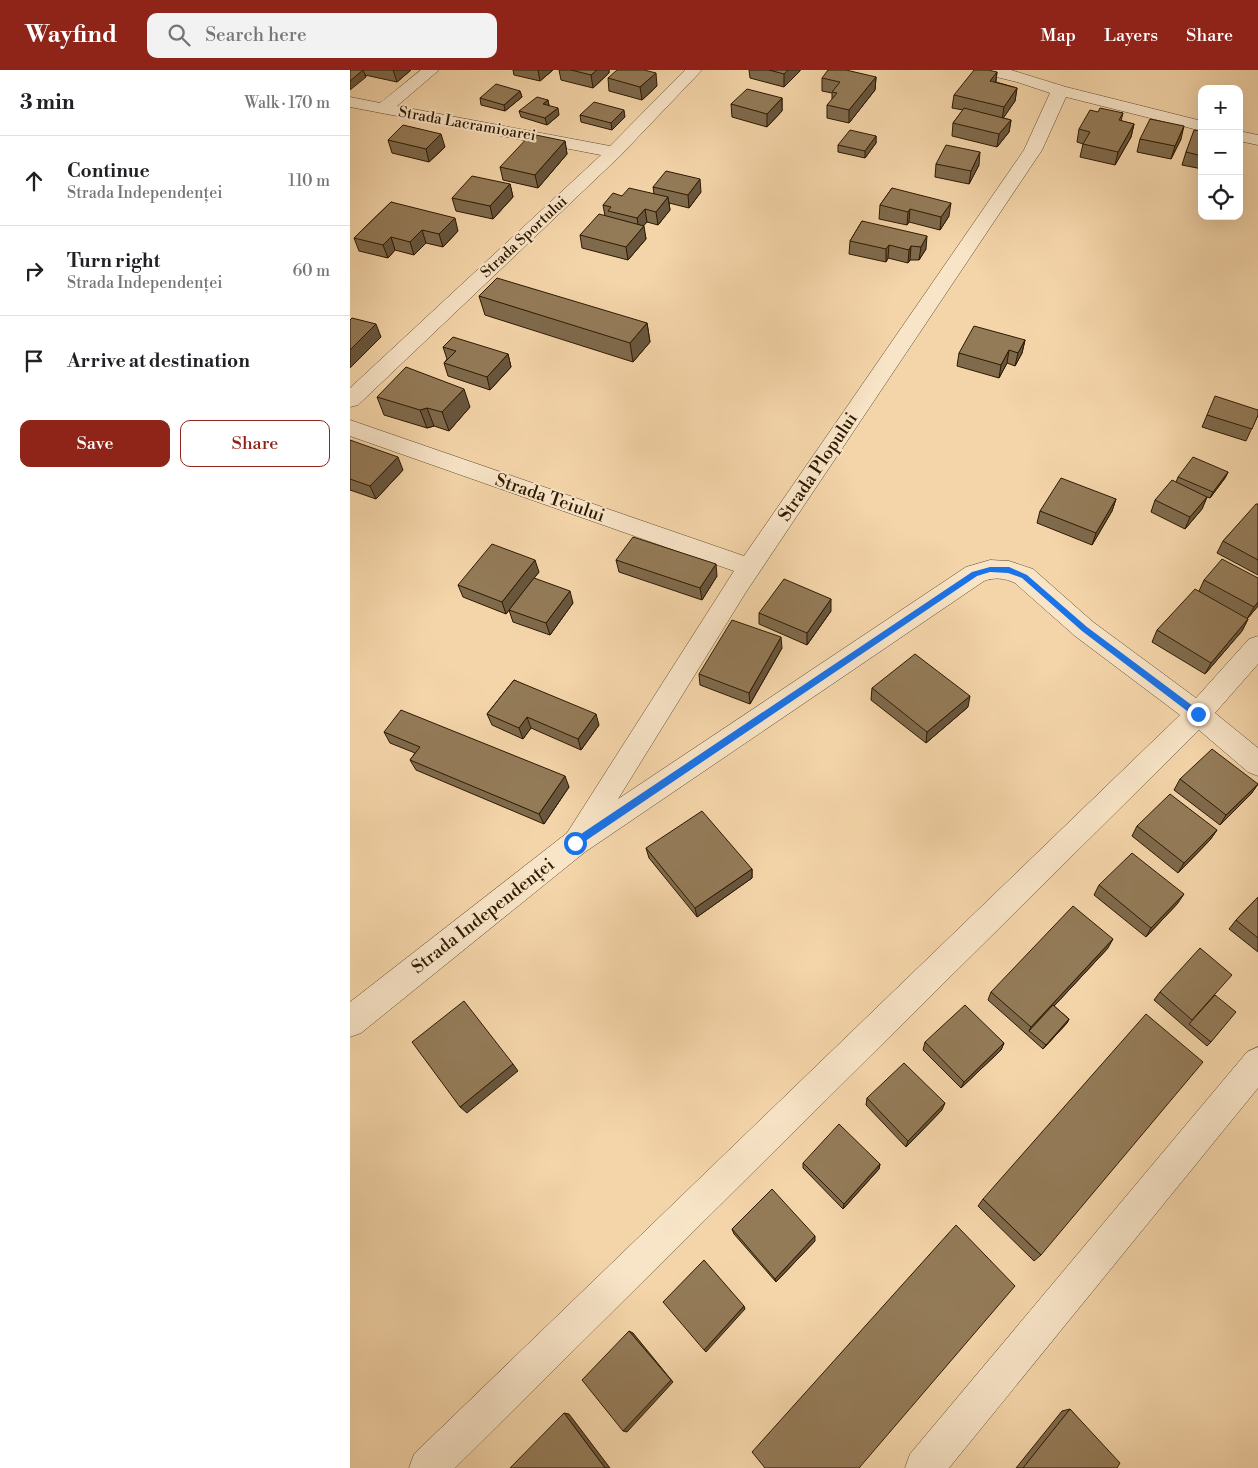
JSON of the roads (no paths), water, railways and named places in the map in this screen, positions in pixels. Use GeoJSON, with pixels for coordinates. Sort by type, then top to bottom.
{"type":"FeatureCollection","features":[{"type":"Feature","properties":{"kind":"street"},"geometry":{"type":"LineString","coordinates":[[383,109],[431,70]]}},
{"type":"Feature","properties":{"kind":"street","name":"Strada Sportului"},"geometry":{"type":"LineString","coordinates":[[350,400],[614,152],[694,70]]}},
{"type":"Feature","properties":{"kind":"street"},"geometry":{"type":"LineString","coordinates":[[990,70],[1025,74],[1060,91],[1198,125]]}},
{"type":"Feature","properties":{"kind":"street","name":"Strada Plopului"},"geometry":{"type":"LineString","coordinates":[[575,843],[750,568],[1033,150],[1060,91]]}},
{"type":"Feature","properties":{"kind":"street","name":"Strada Lacramioarei"},"geometry":{"type":"LineString","coordinates":[[350,102],[581,144],[614,152]]}},
{"type":"Feature","properties":{"kind":"street"},"geometry":{"type":"LineString","coordinates":[[1243,137],[1258,140]]}},
{"type":"Feature","properties":{"kind":"street","name":"Strada Teiului"},"geometry":{"type":"LineString","coordinates":[[350,428],[750,568]]}},
{"type":"Feature","properties":{"kind":"street","name":"Strada Independenței"},"geometry":{"type":"LineString","coordinates":[[350,1022],[575,843],[974,574],[990,569],[1009,570],[1024,576],[1084,629],[1198,714],[1258,764]]}},
{"type":"Feature","properties":{"kind":"street"},"geometry":{"type":"LineString","coordinates":[[428,1468],[1198,714],[1258,646]]}},
{"type":"Feature","properties":{"kind":"street"},"geometry":{"type":"LineString","coordinates":[[924,1468],[1258,1064]]}}]}
